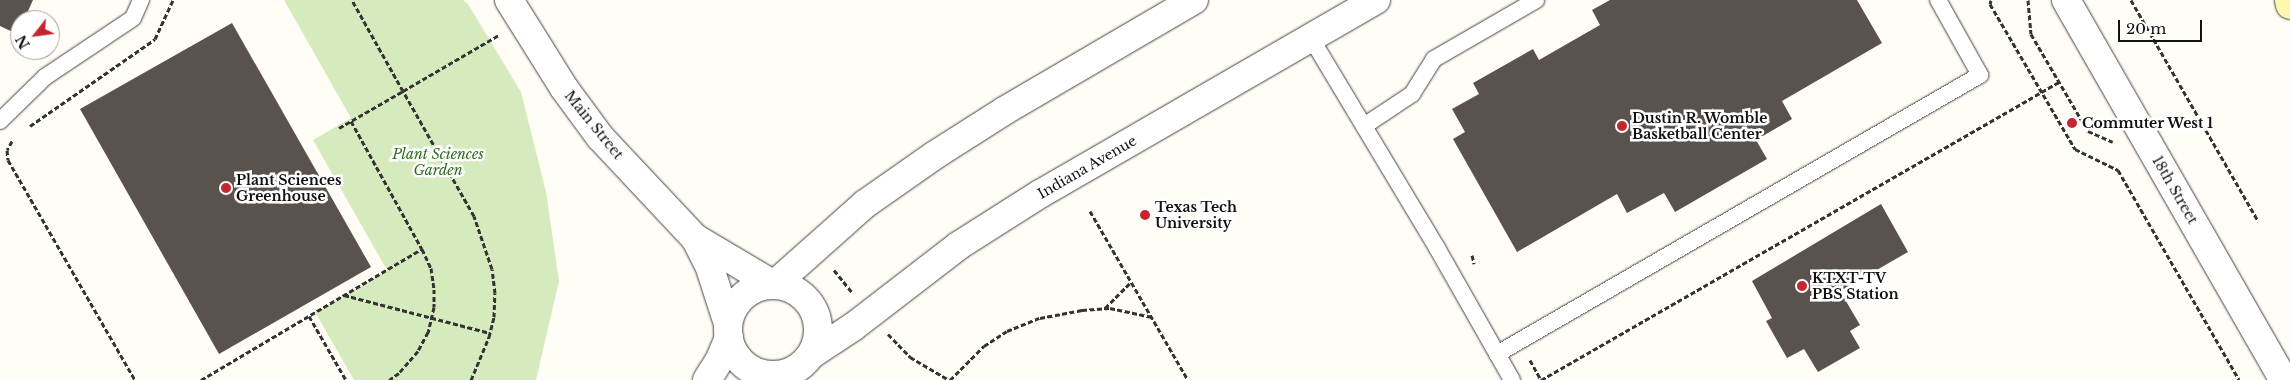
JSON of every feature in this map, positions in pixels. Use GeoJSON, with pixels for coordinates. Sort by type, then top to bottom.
{"type":"FeatureCollection","features":[{"type":"Feature","properties":{"kind":"main road"},"geometry":{"type":"LineString","coordinates":[[2289,0],[2290,5]]}},
{"type":"Feature","properties":{"kind":"street","name":"Main Street"},"geometry":{"type":"LineString","coordinates":[[510,0],[564,88],[600,137],[695,238],[709,265],[728,331]]}},
{"type":"Feature","properties":{"kind":"street"},"geometry":{"type":"LineString","coordinates":[[774,285],[865,204],[935,155],[1004,111],[1194,0]]}},
{"type":"Feature","properties":{"kind":"street","name":"Indiana Avenue"},"geometry":{"type":"LineString","coordinates":[[812,354],[853,327],[958,246],[1040,194],[1376,0]]}},
{"type":"Feature","properties":{"kind":"street","name":"18th Street"},"geometry":{"type":"LineString","coordinates":[[2066,0],[2284,380]]}},
{"type":"Feature","properties":{"kind":"street","name":"Main Street"},"geometry":{"type":"LineString","coordinates":[[695,238],[774,285]]}},
{"type":"Feature","properties":{"kind":"street"},"geometry":{"type":"LineString","coordinates":[[708,380],[720,359],[732,310],[741,298],[752,289],[774,285],[795,290],[806,299],[815,311],[819,326],[818,340],[812,354],[802,366],[791,372],[771,378],[742,363],[734,352],[728,331]]}},
{"type":"Feature","properties":{"kind":"lane"},"geometry":{"type":"LineString","coordinates":[[0,121],[45,77],[133,18],[140,0]]}},
{"type":"Feature","properties":{"kind":"lane"},"geometry":{"type":"LineString","coordinates":[[1364,126],[1412,94],[1434,60],[1536,0]]}},
{"type":"Feature","properties":{"kind":"lane"},"geometry":{"type":"LineString","coordinates":[[1497,354],[1980,76],[1938,0]]}},
{"type":"Feature","properties":{"kind":"lane"},"geometry":{"type":"LineString","coordinates":[[1311,38],[1437,248],[1512,380]]}},
{"type":"Feature","properties":{"kind":"path"},"geometry":{"type":"LineString","coordinates":[[29,127],[155,39],[173,0]]}},
{"type":"Feature","properties":{"kind":"path"},"geometry":{"type":"LineString","coordinates":[[352,0],[474,216],[484,241],[492,269],[495,293],[494,317],[490,333],[471,380]]}},
{"type":"Feature","properties":{"kind":"path"},"geometry":{"type":"LineString","coordinates":[[1991,0],[1990,4],[2075,149],[2118,170],[2239,380]]}},
{"type":"Feature","properties":{"kind":"path"},"geometry":{"type":"LineString","coordinates":[[2028,0],[2031,34],[2088,132],[2114,142],[2119,149]]}},
{"type":"Feature","properties":{"kind":"path"},"geometry":{"type":"LineString","coordinates":[[2131,0],[2257,219]]}},
{"type":"Feature","properties":{"kind":"path"},"geometry":{"type":"LineString","coordinates":[[339,128],[501,34]]}},
{"type":"Feature","properties":{"kind":"path"},"geometry":{"type":"LineString","coordinates":[[1541,380],[2059,82]]}},
{"type":"Feature","properties":{"kind":"path"},"geometry":{"type":"LineString","coordinates":[[351,121],[431,268],[434,289],[432,317],[428,332],[418,351],[399,373],[389,380]]}},
{"type":"Feature","properties":{"kind":"path"},"geometry":{"type":"LineString","coordinates":[[14,138],[7,150],[8,160],[135,380]]}},
{"type":"Feature","properties":{"kind":"path"},"geometry":{"type":"LineString","coordinates":[[2118,170],[2123,166]]}},
{"type":"Feature","properties":{"kind":"path"},"geometry":{"type":"LineString","coordinates":[[1090,211],[1188,380]]}},
{"type":"Feature","properties":{"kind":"path"},"geometry":{"type":"LineString","coordinates":[[201,380],[422,249]]}},
{"type":"Feature","properties":{"kind":"path"},"geometry":{"type":"LineString","coordinates":[[831,267],[853,293]]}},
{"type":"Feature","properties":{"kind":"path"},"geometry":{"type":"LineString","coordinates":[[1103,309],[1131,282]]}},
{"type":"Feature","properties":{"kind":"path"},"geometry":{"type":"LineString","coordinates":[[344,296],[490,333]]}},
{"type":"Feature","properties":{"kind":"path"},"geometry":{"type":"LineString","coordinates":[[886,331],[910,357],[949,380],[984,346],[1015,328],[1058,314],[1110,308],[1152,318]]}},
{"type":"Feature","properties":{"kind":"path"},"geometry":{"type":"LineString","coordinates":[[309,316],[346,380]]}},
{"type":"Feature","properties":{"kind":"green space","name":"Plant Sciences Garden"},"geometry":{"type":"Polygon","coordinates":[[[284,0],[463,0],[468,4],[521,92],[546,192],[559,281],[536,380],[354,380],[315,312],[387,270],[313,140],[351,118],[284,0]]]}},
{"type":"Feature","properties":{"kind":"building"},"geometry":{"type":"Polygon","coordinates":[[[0,0],[33,0],[28,10],[10,10],[10,31],[0,26],[0,0]]]}},
{"type":"Feature","properties":{"kind":"building","name":"Dustin R. Womble Basketball Center"},"geometry":{"type":"Polygon","coordinates":[[[1610,0],[1857,0],[1882,43],[1782,101],[1792,119],[1756,140],[1767,159],[1675,212],[1664,193],[1627,213],[1617,194],[1517,252],[1453,139],[1465,132],[1452,109],[1479,94],[1473,83],[1533,49],[1539,60],[1600,25],[1592,10],[1610,0]]]}},
{"type":"Feature","properties":{"kind":"building","name":"Plant Sciences Greenhouse"},"geometry":{"type":"Polygon","coordinates":[[[232,23],[371,267],[219,354],[80,109],[232,23]]]}},
{"type":"Feature","properties":{"kind":"building","name":"KTXT-TV PBS Station"},"geometry":{"type":"Polygon","coordinates":[[[1881,204],[1908,252],[1840,291],[1860,325],[1850,331],[1860,348],[1818,372],[1804,349],[1787,358],[1766,321],[1772,318],[1752,281],[1881,204]]]}},
{"type":"Feature","properties":{"kind":"place","name":"Commuter West 1"},"geometry":{"type":"Point","coordinates":[2072,123]}},
{"type":"Feature","properties":{"kind":"place","name":"Dustin R. Womble Basketball Center"},"geometry":{"type":"Point","coordinates":[1622,126]}},
{"type":"Feature","properties":{"kind":"place","name":"Plant Sciences Greenhouse"},"geometry":{"type":"Point","coordinates":[226,188]}},
{"type":"Feature","properties":{"kind":"place","name":"Texas Tech University"},"geometry":{"type":"Point","coordinates":[1145,215]}},
{"type":"Feature","properties":{"kind":"place","name":"KTXT-TV PBS Station"},"geometry":{"type":"Point","coordinates":[1802,286]}}]}
